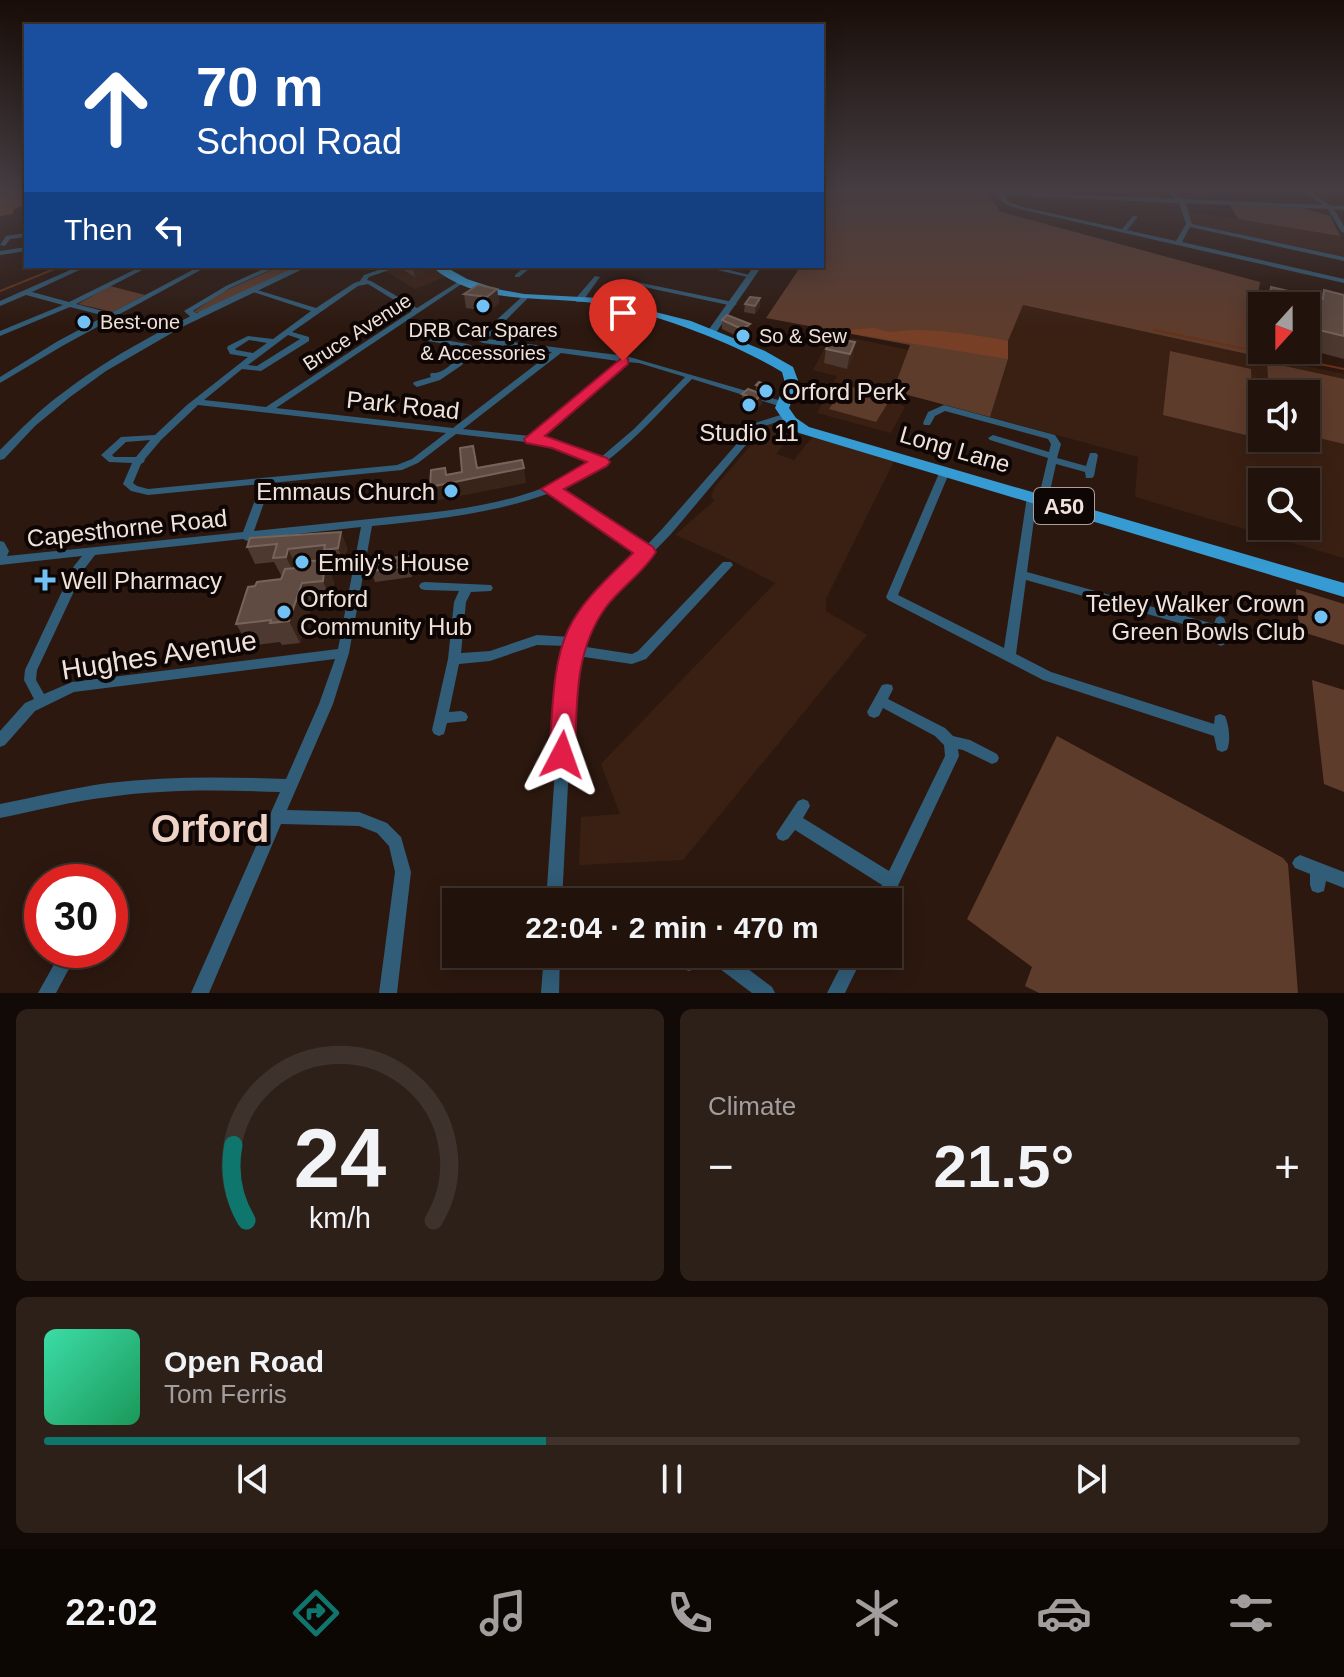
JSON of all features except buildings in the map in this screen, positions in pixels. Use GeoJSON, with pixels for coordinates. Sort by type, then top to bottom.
{"type":"FeatureCollection","features":[{"type":"Feature","properties":{"kind":"main road"},"geometry":{"type":"LineString","coordinates":[[440,268],[463,281],[524,297],[621,305],[712,332],[778,363],[791,375],[785,410]]}},
{"type":"Feature","properties":{"kind":"main road","name":"Long Lane"},"geometry":{"type":"LineString","coordinates":[[785,410],[804,430],[1344,590]]}},
{"type":"Feature","properties":{"kind":"street"},"geometry":{"type":"LineString","coordinates":[[23,235],[8,237],[2,249],[24,249]]}},
{"type":"Feature","properties":{"kind":"street"},"geometry":{"type":"LineString","coordinates":[[1143,235],[1344,281]]}},
{"type":"Feature","properties":{"kind":"street"},"geometry":{"type":"LineString","coordinates":[[1178,243],[1183,235]]}},
{"type":"Feature","properties":{"kind":"street"},"geometry":{"type":"LineString","coordinates":[[1236,235],[1344,259]]}},
{"type":"Feature","properties":{"kind":"street"},"geometry":{"type":"LineString","coordinates":[[0,304],[81,268]]}},
{"type":"Feature","properties":{"kind":"street"},"geometry":{"type":"LineString","coordinates":[[0,334],[71,304],[143,268]]}},
{"type":"Feature","properties":{"kind":"street"},"geometry":{"type":"LineString","coordinates":[[0,381],[201,268]]}},
{"type":"Feature","properties":{"kind":"street"},"geometry":{"type":"LineString","coordinates":[[196,317],[188,311],[207,298],[272,268]]}},
{"type":"Feature","properties":{"kind":"street"},"geometry":{"type":"LineString","coordinates":[[0,457],[36,419],[107,365],[166,331],[301,268]]}},
{"type":"Feature","properties":{"kind":"street"},"geometry":{"type":"LineString","coordinates":[[517,276],[527,268]]}},
{"type":"Feature","properties":{"kind":"street"},"geometry":{"type":"LineString","coordinates":[[713,268],[751,276]]}},
{"type":"Feature","properties":{"kind":"street"},"geometry":{"type":"LineString","coordinates":[[712,332],[757,268]]}},
{"type":"Feature","properties":{"kind":"street"},"geometry":{"type":"LineString","coordinates":[[387,269],[366,276],[273,341],[197,402],[141,460],[127,480],[130,487],[143,491],[399,468],[415,461],[560,350]]}},
{"type":"Feature","properties":{"kind":"street"},"geometry":{"type":"LineString","coordinates":[[579,300],[597,277]]}},
{"type":"Feature","properties":{"kind":"street"},"geometry":{"type":"LineString","coordinates":[[363,281],[417,311]]}},
{"type":"Feature","properties":{"kind":"street","name":"Bruce Avenue"},"geometry":{"type":"LineString","coordinates":[[268,410],[463,281]]}},
{"type":"Feature","properties":{"kind":"street"},"geometry":{"type":"LineString","coordinates":[[632,283],[733,304]]}},
{"type":"Feature","properties":{"kind":"street"},"geometry":{"type":"LineString","coordinates":[[252,290],[317,311]]}},
{"type":"Feature","properties":{"kind":"street"},"geometry":{"type":"LineString","coordinates":[[28,293],[166,331]]}},
{"type":"Feature","properties":{"kind":"street"},"geometry":{"type":"LineString","coordinates":[[422,339],[468,346],[482,340],[524,297]]}},
{"type":"Feature","properties":{"kind":"street"},"geometry":{"type":"LineString","coordinates":[[240,366],[258,369],[306,339],[286,332]]}},
{"type":"Feature","properties":{"kind":"street"},"geometry":{"type":"LineString","coordinates":[[253,355],[233,352],[231,348],[248,338],[273,341]]}},
{"type":"Feature","properties":{"kind":"street"},"geometry":{"type":"LineString","coordinates":[[482,340],[626,358],[691,376],[785,410]]}},
{"type":"Feature","properties":{"kind":"street"},"geometry":{"type":"LineString","coordinates":[[417,384],[459,363],[468,346]]}},
{"type":"Feature","properties":{"kind":"street"},"geometry":{"type":"LineString","coordinates":[[532,439],[626,358]]}},
{"type":"Feature","properties":{"kind":"street","name":"Capesthorne Road"},"geometry":{"type":"LineString","coordinates":[[0,561],[247,537],[475,510],[550,489],[601,462],[691,376]]}},
{"type":"Feature","properties":{"kind":"street","name":"Park Road"},"geometry":{"type":"LineString","coordinates":[[197,402],[532,439],[557,444],[601,462]]}},
{"type":"Feature","properties":{"kind":"street"},"geometry":{"type":"LineString","coordinates":[[917,414],[928,420],[934,412],[944,408],[1052,437],[1056,444],[1038,499],[1009,657]]}},
{"type":"Feature","properties":{"kind":"street"},"geometry":{"type":"LineString","coordinates":[[555,888],[568,667],[585,620],[758,425],[785,410]]}},
{"type":"Feature","properties":{"kind":"street"},"geometry":{"type":"LineString","coordinates":[[1000,436],[1089,473],[1093,455]]}},
{"type":"Feature","properties":{"kind":"street"},"geometry":{"type":"LineString","coordinates":[[141,460],[112,460],[106,455],[124,439],[160,437]]}},
{"type":"Feature","properties":{"kind":"street"},"geometry":{"type":"LineString","coordinates":[[945,471],[892,597],[1063,681],[1221,733]]}},
{"type":"Feature","properties":{"kind":"street"},"geometry":{"type":"LineString","coordinates":[[247,537],[267,480]]}},
{"type":"Feature","properties":{"kind":"street"},"geometry":{"type":"LineString","coordinates":[[550,489],[646,552]]}},
{"type":"Feature","properties":{"kind":"street"},"geometry":{"type":"LineString","coordinates":[[200,993],[326,704],[343,653],[367,523]]}},
{"type":"Feature","properties":{"kind":"street"},"geometry":{"type":"LineString","coordinates":[[0,545],[4,551],[0,561]]}},
{"type":"Feature","properties":{"kind":"street"},"geometry":{"type":"LineString","coordinates":[[41,700],[30,680],[31,670],[80,566],[91,552]]}},
{"type":"Feature","properties":{"kind":"street"},"geometry":{"type":"LineString","coordinates":[[454,659],[490,656],[537,640],[637,658],[727,565]]}},
{"type":"Feature","properties":{"kind":"street"},"geometry":{"type":"LineString","coordinates":[[1022,575],[1220,631]]}},
{"type":"Feature","properties":{"kind":"street"},"geometry":{"type":"LineString","coordinates":[[425,586],[487,588]]}},
{"type":"Feature","properties":{"kind":"street"},"geometry":{"type":"LineString","coordinates":[[461,717],[440,724],[454,659],[460,602],[467,587]]}},
{"type":"Feature","properties":{"kind":"street","name":"Hughes Avenue"},"geometry":{"type":"LineString","coordinates":[[0,741],[18,719],[41,700],[89,684],[343,653]]}},
{"type":"Feature","properties":{"kind":"street"},"geometry":{"type":"LineString","coordinates":[[881,701],[940,732],[950,742],[952,756],[889,888]]}},
{"type":"Feature","properties":{"kind":"street"},"geometry":{"type":"LineString","coordinates":[[950,742],[965,744],[992,758]]}},
{"type":"Feature","properties":{"kind":"street"},"geometry":{"type":"LineString","coordinates":[[0,811],[83,794],[151,786],[226,782],[291,786]]}},
{"type":"Feature","properties":{"kind":"street"},"geometry":{"type":"LineString","coordinates":[[783,834],[803,806]]}},
{"type":"Feature","properties":{"kind":"street"},"geometry":{"type":"LineString","coordinates":[[277,817],[367,821],[382,828],[396,842],[403,872],[388,993]]}},
{"type":"Feature","properties":{"kind":"street"},"geometry":{"type":"LineString","coordinates":[[793,820],[892,882]]}},
{"type":"Feature","properties":{"kind":"street"},"geometry":{"type":"LineString","coordinates":[[1300,863],[1318,877],[1344,880]]}},
{"type":"Feature","properties":{"kind":"street"},"geometry":{"type":"LineString","coordinates":[[47,993],[61,968]]}},
{"type":"Feature","properties":{"kind":"street"},"geometry":{"type":"LineString","coordinates":[[550,993],[551,968]]}},
{"type":"Feature","properties":{"kind":"street"},"geometry":{"type":"LineString","coordinates":[[733,968],[766,993]]}},
{"type":"Feature","properties":{"kind":"street"},"geometry":{"type":"LineString","coordinates":[[836,993],[849,968]]}},
{"type":"Feature","properties":{"kind":"shaded area"},"geometry":{"type":"Polygon","coordinates":[[[824,235],[1087,235],[1260,282],[1258,292],[1248,292],[1248,354],[1023,305],[1008,341],[1008,359],[990,417],[893,391],[910,345],[766,318],[800,268],[824,268],[824,235]]]}},
{"type":"Feature","properties":{"kind":"shaded area"},"geometry":{"type":"Polygon","coordinates":[[[1245,235],[1340,235],[1344,243],[1344,257],[1245,235]]]}},
{"type":"Feature","properties":{"kind":"shaded area"},"geometry":{"type":"Polygon","coordinates":[[[276,268],[297,268],[202,312],[192,313],[220,293],[276,268]]]}},
{"type":"Feature","properties":{"kind":"shaded area"},"geometry":{"type":"Polygon","coordinates":[[[389,268],[431,268],[447,276],[415,289],[385,271],[389,268]]]}},
{"type":"Feature","properties":{"kind":"shaded area"},"geometry":{"type":"Polygon","coordinates":[[[110,286],[145,295],[113,312],[78,304],[110,286]]]}},
{"type":"Feature","properties":{"kind":"shaded area"},"geometry":{"type":"Polygon","coordinates":[[[1022,305],[1248,353],[1248,364],[1297,364],[1344,374],[1344,558],[1282,540],[1320,540],[1320,468],[1248,468],[1248,530],[1135,497],[1138,457],[990,417],[1008,359],[1008,341],[1022,305]]]}},
{"type":"Feature","properties":{"kind":"shaded area"},"geometry":{"type":"Polygon","coordinates":[[[875,328],[889,332],[948,332],[1008,341],[1008,359],[835,331],[875,328]]]}},
{"type":"Feature","properties":{"kind":"shaded area"},"geometry":{"type":"Polygon","coordinates":[[[832,334],[909,350],[893,391],[899,393],[899,404],[905,407],[891,433],[817,413],[837,376],[813,370],[832,334]]]}},
{"type":"Feature","properties":{"kind":"shaded area"},"geometry":{"type":"Polygon","coordinates":[[[1170,351],[1251,369],[1251,380],[1248,380],[1248,436],[1163,415],[1170,351]]]}},
{"type":"Feature","properties":{"kind":"shaded area"},"geometry":{"type":"Polygon","coordinates":[[[1267,364],[1344,379],[1344,444],[1320,438],[1320,380],[1268,380],[1267,364]]]}},
{"type":"Feature","properties":{"kind":"shaded area"},"geometry":{"type":"Polygon","coordinates":[[[845,385],[891,398],[876,422],[829,409],[845,385]]]}},
{"type":"Feature","properties":{"kind":"shaded area"},"geometry":{"type":"Polygon","coordinates":[[[770,423],[795,431],[776,454],[794,460],[812,437],[894,461],[826,599],[826,611],[867,635],[683,860],[579,865],[581,817],[620,814],[601,764],[775,583],[675,535],[715,500],[711,498],[714,488],[770,423]]]}},
{"type":"Feature","properties":{"kind":"shaded area","name":"Tetley Walker Crown Green Bowls Club"},"geometry":{"type":"Polygon","coordinates":[[[1296,589],[1344,604],[1344,645],[1299,631],[1296,589]]]}},
{"type":"Feature","properties":{"kind":"shaded area"},"geometry":{"type":"Polygon","coordinates":[[[1312,680],[1344,690],[1344,792],[1324,784],[1312,680]]]}},
{"type":"Feature","properties":{"kind":"shaded area"},"geometry":{"type":"Polygon","coordinates":[[[1057,736],[1283,858],[1288,864],[1298,993],[1039,993],[1025,986],[1032,967],[967,919],[1057,736]]]}},
{"type":"Feature","properties":{"kind":"waterway"},"geometry":{"type":"LineString","coordinates":[[0,291],[57,268]]}},
{"type":"Feature","properties":{"kind":"waterway"},"geometry":{"type":"LineString","coordinates":[[1154,330],[1344,369]]}},
{"type":"Feature","properties":{"kind":"place","name":"DRB Car Spares & Accessories"},"geometry":{"type":"Point","coordinates":[483,306]}},
{"type":"Feature","properties":{"kind":"place","name":"Best-one"},"geometry":{"type":"Point","coordinates":[84,322]}},
{"type":"Feature","properties":{"kind":"place","name":"So & Sew"},"geometry":{"type":"Point","coordinates":[743,336]}},
{"type":"Feature","properties":{"kind":"place","name":"Orford Perk"},"geometry":{"type":"Point","coordinates":[766,391]}},
{"type":"Feature","properties":{"kind":"place","name":"Studio 11"},"geometry":{"type":"Point","coordinates":[749,405]}},
{"type":"Feature","properties":{"kind":"place","name":"Emmaus Church"},"geometry":{"type":"Point","coordinates":[451,491]}},
{"type":"Feature","properties":{"kind":"place","name":"Emily's House"},"geometry":{"type":"Point","coordinates":[302,562]}},
{"type":"Feature","properties":{"kind":"place","name":"Well Pharmacy"},"geometry":{"type":"Point","coordinates":[45,580]}},
{"type":"Feature","properties":{"kind":"place","name":"Orford Community Hub"},"geometry":{"type":"Point","coordinates":[284,612]}},
{"type":"Feature","properties":{"kind":"place","name":"Tetley Walker Crown Green Bowls Club"},"geometry":{"type":"Point","coordinates":[1321,617]}},
{"type":"Feature","properties":{"kind":"district","name":"Orford"},"geometry":{"type":"Point","coordinates":[210,829]}},
{"type":"Feature","properties":{"kind":"route"},"geometry":{"type":"LineString","coordinates":[[562,755],[568,667],[578,632],[600,600],[646,552],[550,489],[601,462],[557,444],[532,439],[623,361]]}}]}
